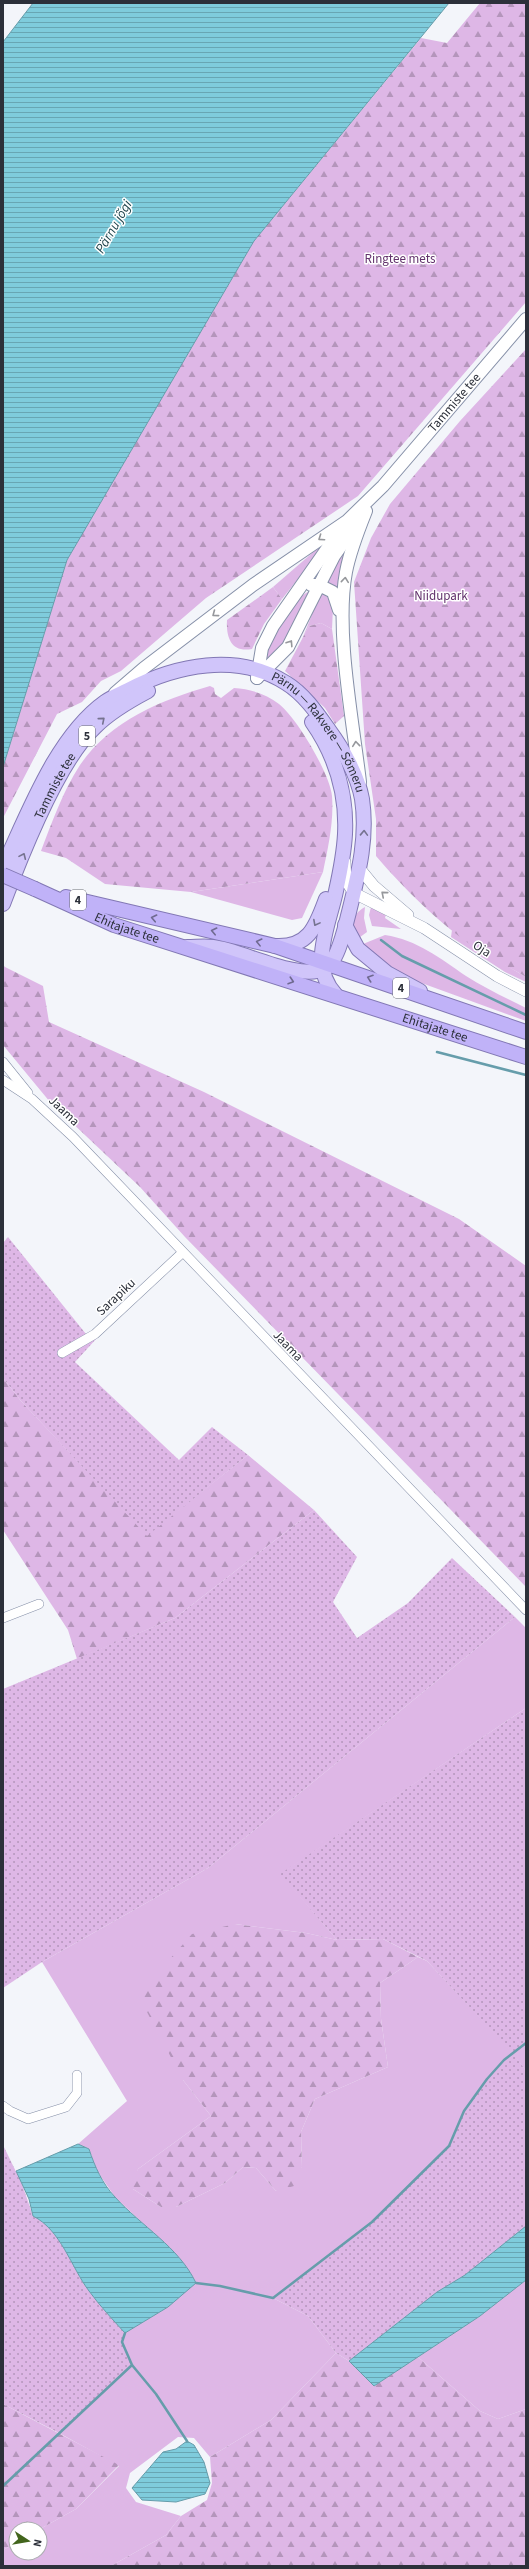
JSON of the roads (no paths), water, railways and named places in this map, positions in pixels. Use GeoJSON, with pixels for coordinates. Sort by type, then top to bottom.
{"type":"FeatureCollection","features":[{"type":"Feature","properties":{"kind":"highway","name":"4"},"geometry":{"type":"LineString","coordinates":[[3,876],[35,889]]}},
{"type":"Feature","properties":{"kind":"highway","name":"Ehitajate tee"},"geometry":{"type":"LineString","coordinates":[[35,889],[276,946],[325,965],[526,1032]]}},
{"type":"Feature","properties":{"kind":"highway","name":"Ehitajate tee"},"geometry":{"type":"LineString","coordinates":[[35,889],[114,925],[187,947],[526,1057]]}},
{"type":"Feature","properties":{"kind":"main road","name":"Tammiste tee"},"geometry":{"type":"LineString","coordinates":[[383,486],[526,319]]}},
{"type":"Feature","properties":{"kind":"main road"},"geometry":{"type":"LineString","coordinates":[[260,673],[288,647],[334,556],[383,486]]}},
{"type":"Feature","properties":{"kind":"main road"},"geometry":{"type":"LineString","coordinates":[[105,702],[144,668],[253,585],[347,521],[383,486]]}},
{"type":"Feature","properties":{"kind":"main road"},"geometry":{"type":"LineString","coordinates":[[345,647],[343,599],[346,573],[351,550],[366,511]]}},
{"type":"Feature","properties":{"kind":"main road"},"geometry":{"type":"LineString","coordinates":[[260,673],[267,637],[347,521]]}},
{"type":"Feature","properties":{"kind":"main road"},"geometry":{"type":"LineString","coordinates":[[298,590],[306,586],[319,585],[333,592],[338,602],[345,647],[362,797]]}},
{"type":"Feature","properties":{"kind":"main road","name":"Pärnu — Rakvere — Sõmeru"},"geometry":{"type":"LineString","coordinates":[[105,702],[140,684],[182,669],[217,665],[260,673],[295,690],[320,717],[343,752],[362,797],[364,833],[360,869],[345,925],[325,965]]}},
{"type":"Feature","properties":{"kind":"main road","name":"Tammiste tee"},"geometry":{"type":"LineString","coordinates":[[3,904],[65,765],[94,727],[131,699],[173,680],[214,672],[260,673]]}},
{"type":"Feature","properties":{"kind":"main road","name":"Pärnu — Rakvere — Sõmeru"},"geometry":{"type":"LineString","coordinates":[[260,673],[291,698],[308,715],[328,747],[342,788],[345,820],[344,847],[336,891],[324,936],[325,965]]}},
{"type":"Feature","properties":{"kind":"main road","name":"Tammiste tee"},"geometry":{"type":"LineString","coordinates":[[3,867],[61,752],[86,720],[105,702]]}},
{"type":"Feature","properties":{"kind":"main road"},"geometry":{"type":"LineString","coordinates":[[276,946],[293,946],[310,934],[323,908],[344,847]]}},
{"type":"Feature","properties":{"kind":"main road"},"geometry":{"type":"LineString","coordinates":[[345,925],[358,949],[387,973],[414,989],[526,1027]]}},
{"type":"Feature","properties":{"kind":"main road"},"geometry":{"type":"LineString","coordinates":[[187,947],[214,946],[280,966],[307,971],[325,965],[327,986],[336,995]]}},
{"type":"Feature","properties":{"kind":"street"},"geometry":{"type":"LineString","coordinates":[[344,847],[346,881],[354,893]]}},
{"type":"Feature","properties":{"kind":"street","name":"Oja"},"geometry":{"type":"LineString","coordinates":[[360,869],[374,886],[424,928],[497,976],[526,991]]}},
{"type":"Feature","properties":{"kind":"street","name":"Oja"},"geometry":{"type":"LineString","coordinates":[[354,893],[424,928]]}},
{"type":"Feature","properties":{"kind":"street","name":"Jaama"},"geometry":{"type":"LineString","coordinates":[[3,1062],[32,1099],[73,1137],[182,1253],[526,1610]]}},
{"type":"Feature","properties":{"kind":"street","name":"Jaama"},"geometry":{"type":"LineString","coordinates":[[3,1080],[32,1099]]}},
{"type":"Feature","properties":{"kind":"street","name":"Sarapiku"},"geometry":{"type":"LineString","coordinates":[[62,1353],[95,1334],[182,1253]]}},
{"type":"Feature","properties":{"kind":"street"},"geometry":{"type":"LineString","coordinates":[[3,1618],[39,1604]]}},
{"type":"Feature","properties":{"kind":"street"},"geometry":{"type":"LineString","coordinates":[[3,2106],[10,2112],[28,2119],[66,2107],[77,2093],[77,2075]]}},
{"type":"Feature","properties":{"kind":"water","name":"Pärnu jõgi"},"geometry":{"type":"Polygon","coordinates":[[[33,3],[449,3],[254,241],[67,560],[3,767],[3,42],[33,3]]]}},
{"type":"Feature","properties":{"kind":"water"},"geometry":{"type":"Polygon","coordinates":[[[78,2144],[89,2149],[99,2174],[110,2192],[125,2208],[159,2237],[180,2258],[196,2283],[168,2307],[125,2333],[89,2291],[65,2250],[51,2230],[43,2222],[33,2216],[29,2199],[16,2171],[78,2144]]]}},
{"type":"Feature","properties":{"kind":"water"},"geometry":{"type":"Polygon","coordinates":[[[526,2226],[526,2280],[480,2316],[374,2386],[349,2361],[437,2292],[465,2275],[526,2226]]]}},
{"type":"Feature","properties":{"kind":"water"},"geometry":{"type":"Polygon","coordinates":[[[187,2441],[194,2445],[204,2462],[210,2483],[205,2494],[176,2502],[142,2500],[132,2488],[163,2452],[176,2449],[187,2441]]]}},
{"type":"Feature","properties":{"kind":"waterway"},"geometry":{"type":"LineString","coordinates":[[381,940],[402,956],[526,1015]]}},
{"type":"Feature","properties":{"kind":"waterway"},"geometry":{"type":"LineString","coordinates":[[437,1052],[526,1075]]}},
{"type":"Feature","properties":{"kind":"waterway"},"geometry":{"type":"LineString","coordinates":[[196,2283],[220,2286],[273,2298],[372,2222],[449,2146],[464,2111],[487,2079],[504,2060],[526,2043]]}},
{"type":"Feature","properties":{"kind":"waterway"},"geometry":{"type":"LineString","coordinates":[[3,2486],[132,2365],[122,2342],[125,2333]]}},
{"type":"Feature","properties":{"kind":"waterway"},"geometry":{"type":"LineString","coordinates":[[132,2365],[156,2394],[187,2441]]}},
{"type":"Feature","properties":{"kind":"park label","name":"Ringtee mets"},"geometry":{"type":"Point","coordinates":[400,259]}},
{"type":"Feature","properties":{"kind":"park label","name":"Niidupark"},"geometry":{"type":"Point","coordinates":[441,596]}}]}
